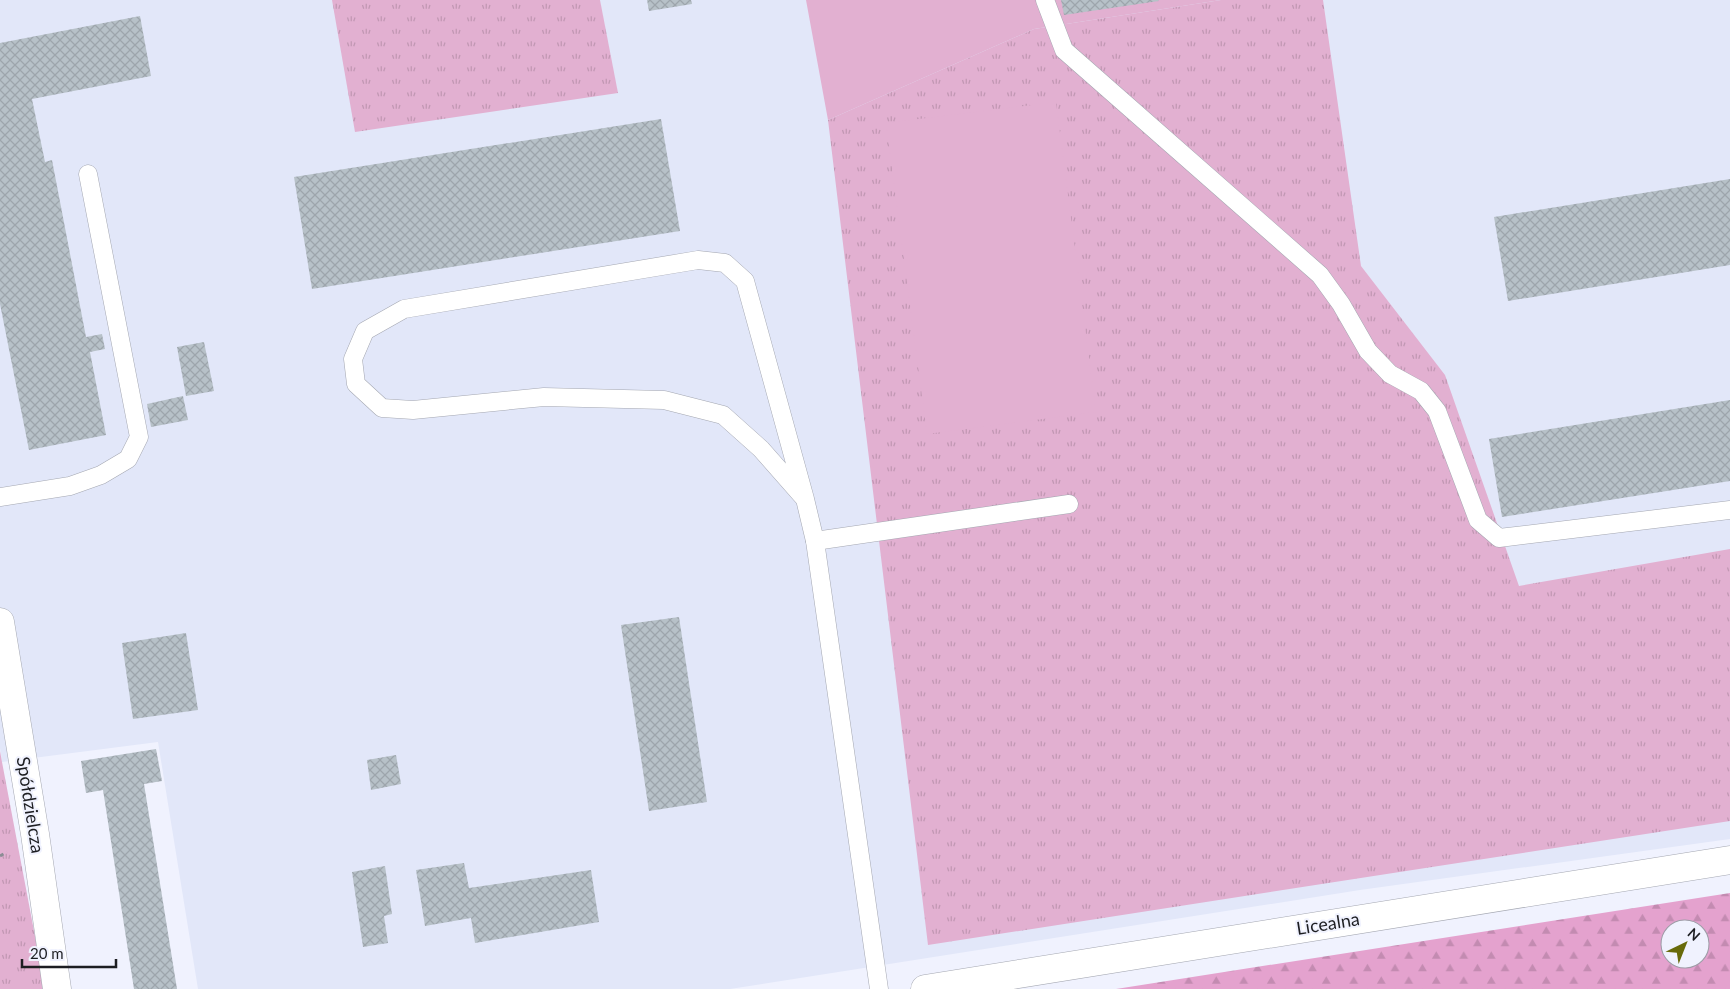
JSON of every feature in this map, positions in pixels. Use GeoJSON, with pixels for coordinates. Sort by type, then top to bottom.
{"type":"FeatureCollection","features":[{"type":"Feature","properties":{"kind":"street","name":"Spółdzielcza"},"geometry":{"type":"LineString","coordinates":[[0,622],[58,989]]}},
{"type":"Feature","properties":{"kind":"street","name":"Licealna"},"geometry":{"type":"LineString","coordinates":[[925,989],[1730,860]]}},
{"type":"Feature","properties":{"kind":"lane"},"geometry":{"type":"LineString","coordinates":[[1046,0],[1064,50],[1320,275],[1342,304],[1368,351],[1390,374],[1421,391],[1437,411],[1478,520],[1499,538],[1730,510]]}},
{"type":"Feature","properties":{"kind":"lane"},"geometry":{"type":"LineString","coordinates":[[0,497],[70,486],[101,475],[128,459],[139,437],[88,174]]}},
{"type":"Feature","properties":{"kind":"lane"},"geometry":{"type":"LineString","coordinates":[[804,499],[761,449],[723,415],[664,400],[544,397],[413,410],[382,408],[356,384],[353,359],[365,331],[404,309],[698,260],[725,263],[745,281],[816,541],[879,989]]}},
{"type":"Feature","properties":{"kind":"lane"},"geometry":{"type":"LineString","coordinates":[[816,541],[1068,504]]}},
{"type":"Feature","properties":{"kind":"shaded area"},"geometry":{"type":"Polygon","coordinates":[[[0,0],[1730,0],[1730,839],[1360,890],[730,989],[198,989],[158,742],[2,762],[0,748],[0,0]]]}},
{"type":"Feature","properties":{"kind":"green space"},"geometry":{"type":"Polygon","coordinates":[[[332,0],[600,0],[618,93],[355,132],[332,0]]]}},
{"type":"Feature","properties":{"kind":"green space"},"geometry":{"type":"Polygon","coordinates":[[[806,0],[1221,0],[1034,29],[828,120],[806,0]]]}},
{"type":"Feature","properties":{"kind":"green space"},"geometry":{"type":"Polygon","coordinates":[[[1221,0],[1323,0],[1361,266],[1445,375],[1519,586],[1730,549],[1730,821],[928,945],[828,120],[1034,29],[1221,0]]]}},
{"type":"Feature","properties":{"kind":"green space"},"geometry":{"type":"Polygon","coordinates":[[[1056,102],[1096,412],[927,434],[886,123],[1056,102]]]}},
{"type":"Feature","properties":{"kind":"green space"},"geometry":{"type":"Polygon","coordinates":[[[0,751],[2,762],[45,989],[0,989],[0,751]]]}},
{"type":"Feature","properties":{"kind":"green space"},"geometry":{"type":"Polygon","coordinates":[[[1730,893],[1730,989],[1116,989],[1730,893]]]}},
{"type":"Feature","properties":{"kind":"building"},"geometry":{"type":"Polygon","coordinates":[[[647,0],[691,0],[692,4],[649,11],[647,0]]]}},
{"type":"Feature","properties":{"kind":"building"},"geometry":{"type":"Polygon","coordinates":[[[1061,0],[1158,0],[1159,1],[1064,15],[1061,0]]]}},
{"type":"Feature","properties":{"kind":"building"},"geometry":{"type":"Polygon","coordinates":[[[140,16],[151,76],[32,99],[45,162],[52,160],[86,337],[102,334],[105,349],[90,352],[106,435],[29,450],[0,304],[0,43],[140,16]]]}},
{"type":"Feature","properties":{"kind":"building"},"geometry":{"type":"Polygon","coordinates":[[[661,119],[680,231],[312,289],[294,177],[661,119]]]}},
{"type":"Feature","properties":{"kind":"building"},"geometry":{"type":"Polygon","coordinates":[[[1730,179],[1730,265],[1508,301],[1494,217],[1730,179]]]}},
{"type":"Feature","properties":{"kind":"building"},"geometry":{"type":"Polygon","coordinates":[[[204,342],[214,391],[186,396],[177,347],[204,342]]]}},
{"type":"Feature","properties":{"kind":"building"},"geometry":{"type":"Polygon","coordinates":[[[183,396],[188,420],[151,427],[147,404],[183,396]]]}},
{"type":"Feature","properties":{"kind":"building"},"geometry":{"type":"Polygon","coordinates":[[[1730,400],[1730,481],[1502,517],[1489,439],[1730,400]]]}},
{"type":"Feature","properties":{"kind":"building"},"geometry":{"type":"Polygon","coordinates":[[[679,617],[707,802],[649,811],[621,625],[679,617]]]}},
{"type":"Feature","properties":{"kind":"building"},"geometry":{"type":"Polygon","coordinates":[[[186,633],[198,710],[133,719],[122,643],[186,633]]]}},
{"type":"Feature","properties":{"kind":"building"},"geometry":{"type":"Polygon","coordinates":[[[156,749],[162,781],[144,784],[177,989],[134,989],[103,790],[86,793],[81,761],[156,749]]]}},
{"type":"Feature","properties":{"kind":"building"},"geometry":{"type":"Polygon","coordinates":[[[396,755],[401,784],[371,790],[367,760],[396,755]]]}},
{"type":"Feature","properties":{"kind":"building"},"geometry":{"type":"Polygon","coordinates":[[[464,863],[469,888],[591,870],[599,922],[475,943],[471,918],[425,926],[416,870],[464,863]]]}},
{"type":"Feature","properties":{"kind":"building"},"geometry":{"type":"Polygon","coordinates":[[[385,866],[392,914],[384,916],[388,943],[363,947],[352,872],[385,866]]]}}]}
